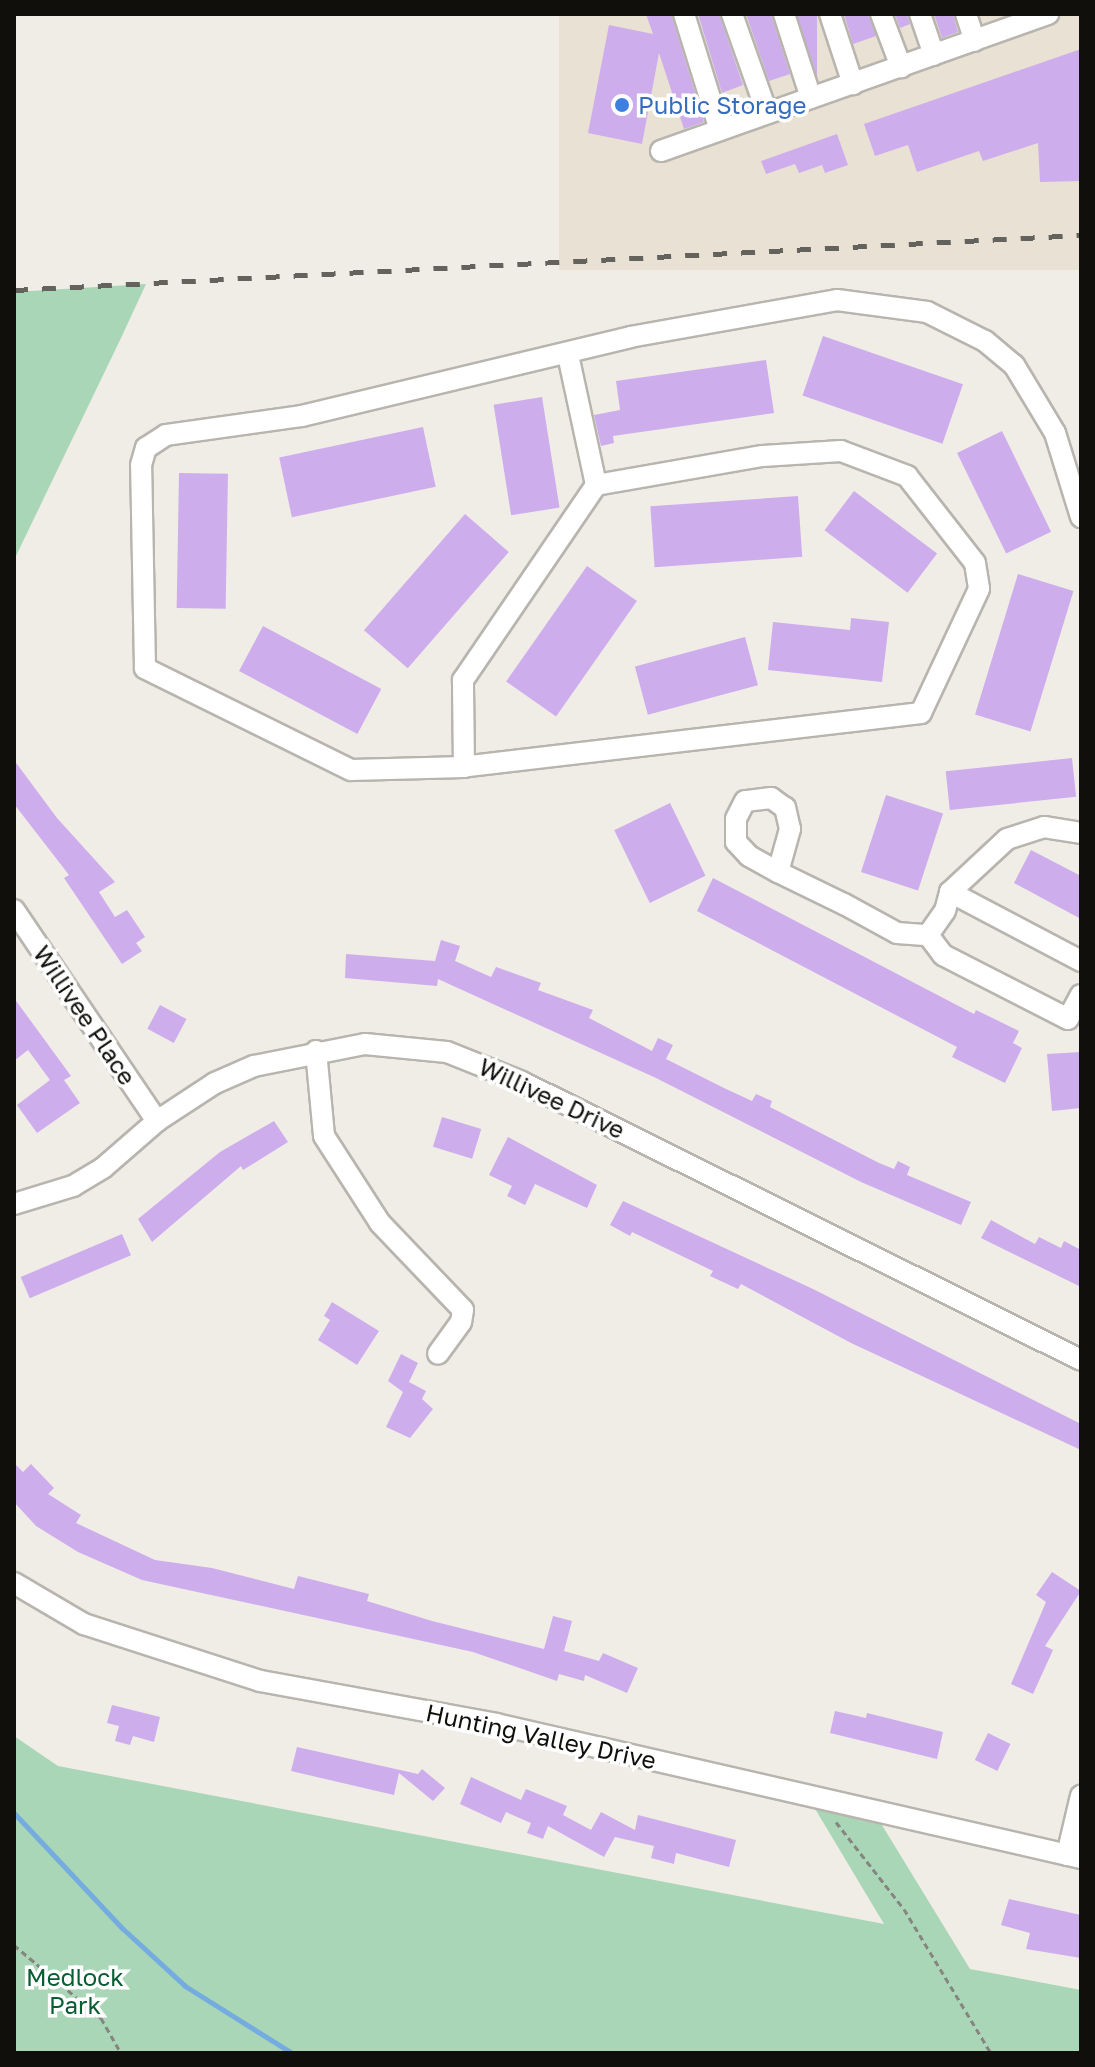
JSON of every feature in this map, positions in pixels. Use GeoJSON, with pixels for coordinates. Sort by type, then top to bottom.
{"type":"FeatureCollection","features":[{"type":"Feature","properties":{"kind":"street"},"geometry":{"type":"LineString","coordinates":[[684,14],[720,130]]}},
{"type":"Feature","properties":{"kind":"street"},"geometry":{"type":"LineString","coordinates":[[732,14],[767,113]]}},
{"type":"Feature","properties":{"kind":"street"},"geometry":{"type":"LineString","coordinates":[[784,14],[811,98]]}},
{"type":"Feature","properties":{"kind":"street"},"geometry":{"type":"LineString","coordinates":[[830,14],[853,84]]}},
{"type":"Feature","properties":{"kind":"street"},"geometry":{"type":"LineString","coordinates":[[881,14],[901,67]]}},
{"type":"Feature","properties":{"kind":"street"},"geometry":{"type":"LineString","coordinates":[[920,14],[934,55]]}},
{"type":"Feature","properties":{"kind":"street"},"geometry":{"type":"LineString","coordinates":[[966,14],[975,41]]}},
{"type":"Feature","properties":{"kind":"street"},"geometry":{"type":"LineString","coordinates":[[661,151],[975,41],[1013,21],[1048,14]]}},
{"type":"Feature","properties":{"kind":"street"},"geometry":{"type":"LineString","coordinates":[[464,767],[463,680],[596,485],[763,456],[841,451],[907,476],[975,563],[979,589],[921,713],[464,767],[351,770],[145,668],[141,465],[146,448],[166,435],[302,416],[568,355],[630,337],[837,300],[927,312],[985,341],[1014,365],[1055,433],[1076,486],[1081,517]]}},
{"type":"Feature","properties":{"kind":"street"},"geometry":{"type":"LineString","coordinates":[[568,355],[596,485]]}},
{"type":"Feature","properties":{"kind":"street"},"geometry":{"type":"LineString","coordinates":[[928,935],[950,892],[1007,839],[1044,827],[1081,833]]}},
{"type":"Feature","properties":{"kind":"street"},"geometry":{"type":"LineString","coordinates":[[778,872],[897,933],[928,935],[943,955],[1068,1019],[1081,995]]}},
{"type":"Feature","properties":{"kind":"street"},"geometry":{"type":"LineString","coordinates":[[950,892],[1081,961]]}},
{"type":"Feature","properties":{"kind":"street","name":"Willivee Place"},"geometry":{"type":"LineString","coordinates":[[14,910],[157,1121]]}},
{"type":"Feature","properties":{"kind":"street","name":"Willivee Drive"},"geometry":{"type":"LineString","coordinates":[[14,1204],[73,1186],[103,1168],[157,1121],[241,1071],[316,1051],[365,1044],[406,1046],[447,1052],[481,1064],[1081,1360]]}},
{"type":"Feature","properties":{"kind":"street"},"geometry":{"type":"LineString","coordinates":[[316,1051],[324,1136],[380,1223],[463,1310],[461,1322],[438,1354]]}},
{"type":"Feature","properties":{"kind":"street","name":"Hunting Valley Drive"},"geometry":{"type":"LineString","coordinates":[[14,1583],[84,1624],[260,1681],[496,1724],[1074,1856]]}},
{"type":"Feature","properties":{"kind":"street"},"geometry":{"type":"LineString","coordinates":[[1074,1856],[1081,1796]]}},
{"type":"Feature","properties":{"kind":"path"},"geometry":{"type":"LineString","coordinates":[[816,1797],[904,1909],[991,2053]]}},
{"type":"Feature","properties":{"kind":"path"},"geometry":{"type":"LineString","coordinates":[[14,1945],[101,2018],[121,2053]]}},
{"type":"Feature","properties":{"kind":"shaded area"},"geometry":{"type":"Polygon","coordinates":[[[559,14],[1081,14],[1081,270],[559,270],[559,14]]]}},
{"type":"Feature","properties":{"kind":"green space"},"geometry":{"type":"Polygon","coordinates":[[[146,284],[121,338],[14,560],[14,292],[146,284]]]}},
{"type":"Feature","properties":{"kind":"green space","name":"Medlock Park"},"geometry":{"type":"Polygon","coordinates":[[[14,1736],[58,1766],[884,1924],[811,1802],[877,1817],[970,1969],[1081,1990],[1081,2053],[14,2053],[14,1736]]]}},
{"type":"Feature","properties":{"kind":"building","name":"Public Storage"},"geometry":{"type":"Polygon","coordinates":[[[646,14],[671,14],[704,122],[684,129],[659,53],[642,144],[588,133],[609,25],[653,34],[646,14]]]}},
{"type":"Feature","properties":{"kind":"building","name":"Public Storage"},"geometry":{"type":"Polygon","coordinates":[[[698,14],[719,14],[743,85],[722,93],[698,14]]]}},
{"type":"Feature","properties":{"kind":"building","name":"Public Storage"},"geometry":{"type":"Polygon","coordinates":[[[746,14],[771,14],[790,74],[769,81],[746,14]]]}},
{"type":"Feature","properties":{"kind":"building"},"geometry":{"type":"Polygon","coordinates":[[[798,14],[817,14],[817,84],[798,84],[798,14]]]}},
{"type":"Feature","properties":{"kind":"building","name":"Public Storage"},"geometry":{"type":"Polygon","coordinates":[[[844,14],[868,14],[876,36],[853,44],[844,14]]]}},
{"type":"Feature","properties":{"kind":"building"},"geometry":{"type":"Polygon","coordinates":[[[895,14],[907,14],[910,24],[900,28],[895,14]]]}},
{"type":"Feature","properties":{"kind":"building"},"geometry":{"type":"Polygon","coordinates":[[[934,14],[953,14],[958,32],[942,38],[934,14]]]}},
{"type":"Feature","properties":{"kind":"building"},"geometry":{"type":"Polygon","coordinates":[[[1081,49],[1081,181],[1040,182],[1038,143],[983,161],[979,151],[917,172],[908,145],[875,156],[864,124],[1081,49]]]}},
{"type":"Feature","properties":{"kind":"building"},"geometry":{"type":"Polygon","coordinates":[[[837,134],[848,165],[825,173],[822,165],[799,173],[795,164],[766,174],[761,161],[837,134]]]}},
{"type":"Feature","properties":{"kind":"building"},"geometry":{"type":"Polygon","coordinates":[[[823,336],[963,384],[942,444],[802,396],[823,336]]]}},
{"type":"Feature","properties":{"kind":"building"},"geometry":{"type":"Polygon","coordinates":[[[766,360],[774,413],[613,436],[614,443],[601,446],[594,415],[620,410],[616,381],[766,360]]]}},
{"type":"Feature","properties":{"kind":"building"},"geometry":{"type":"Polygon","coordinates":[[[542,397],[560,508],[511,515],[494,405],[542,397]]]}},
{"type":"Feature","properties":{"kind":"building"},"geometry":{"type":"Polygon","coordinates":[[[423,427],[436,487],[292,517],[279,458],[423,427]]]}},
{"type":"Feature","properties":{"kind":"building"},"geometry":{"type":"Polygon","coordinates":[[[1002,431],[1051,532],[1006,554],[957,453],[1002,431]]]}},
{"type":"Feature","properties":{"kind":"building"},"geometry":{"type":"Polygon","coordinates":[[[179,473],[228,474],[226,609],[177,608],[179,473]]]}},
{"type":"Feature","properties":{"kind":"building"},"geometry":{"type":"Polygon","coordinates":[[[854,491],[937,554],[908,593],[825,530],[854,491]]]}},
{"type":"Feature","properties":{"kind":"building"},"geometry":{"type":"Polygon","coordinates":[[[798,496],[802,557],[655,567],[650,506],[798,496]]]}},
{"type":"Feature","properties":{"kind":"building"},"geometry":{"type":"Polygon","coordinates":[[[465,514],[509,552],[408,668],[364,630],[465,514]]]}},
{"type":"Feature","properties":{"kind":"building"},"geometry":{"type":"Polygon","coordinates":[[[587,566],[637,601],[556,716],[506,682],[587,566]]]}},
{"type":"Feature","properties":{"kind":"building"},"geometry":{"type":"Polygon","coordinates":[[[1018,574],[1073,591],[1030,732],[975,715],[1018,574]]]}},
{"type":"Feature","properties":{"kind":"building"},"geometry":{"type":"Polygon","coordinates":[[[851,618],[889,622],[882,682],[768,670],[773,622],[850,630],[851,618]]]}},
{"type":"Feature","properties":{"kind":"building"},"geometry":{"type":"Polygon","coordinates":[[[263,626],[381,689],[357,734],[239,671],[263,626]]]}},
{"type":"Feature","properties":{"kind":"building"},"geometry":{"type":"Polygon","coordinates":[[[745,637],[758,685],[648,715],[635,667],[745,637]]]}},
{"type":"Feature","properties":{"kind":"building"},"geometry":{"type":"Polygon","coordinates":[[[1072,758],[1076,797],[950,810],[946,771],[1072,758]]]}},
{"type":"Feature","properties":{"kind":"building"},"geometry":{"type":"Polygon","coordinates":[[[14,760],[57,818],[115,882],[99,892],[115,917],[127,910],[145,937],[136,943],[142,951],[122,964],[64,878],[69,875],[14,804],[14,760]]]}},
{"type":"Feature","properties":{"kind":"building"},"geometry":{"type":"Polygon","coordinates":[[[886,795],[943,814],[918,891],[861,872],[886,795]]]}},
{"type":"Feature","properties":{"kind":"building"},"geometry":{"type":"Polygon","coordinates":[[[670,803],[706,876],[650,903],[614,830],[670,803]]]}},
{"type":"Feature","properties":{"kind":"building"},"geometry":{"type":"Polygon","coordinates":[[[1031,850],[1081,876],[1081,919],[1014,883],[1031,850]]]}},
{"type":"Feature","properties":{"kind":"building"},"geometry":{"type":"Polygon","coordinates":[[[713,878],[974,1014],[976,1010],[1019,1031],[1013,1043],[1022,1048],[1005,1083],[952,1057],[957,1047],[697,911],[713,878]]]}},
{"type":"Feature","properties":{"kind":"building"},"geometry":{"type":"Polygon","coordinates":[[[441,940],[460,946],[455,961],[491,977],[496,967],[541,983],[538,990],[593,1010],[589,1018],[652,1051],[658,1038],[673,1045],[666,1059],[724,1088],[752,1101],[756,1094],[772,1101],[770,1107],[879,1163],[894,1169],[898,1161],[910,1167],[907,1175],[971,1202],[961,1225],[861,1182],[656,1078],[438,979],[437,986],[345,978],[346,954],[435,961],[441,940]]]}},
{"type":"Feature","properties":{"kind":"building"},"geometry":{"type":"Polygon","coordinates":[[[14,998],[71,1076],[64,1080],[80,1103],[37,1133],[17,1105],[50,1080],[28,1050],[14,1061],[14,998]]]}},
{"type":"Feature","properties":{"kind":"building"},"geometry":{"type":"Polygon","coordinates":[[[160,1005],[186,1019],[174,1043],[147,1029],[160,1005]]]}},
{"type":"Feature","properties":{"kind":"building"},"geometry":{"type":"Polygon","coordinates":[[[1081,1052],[1081,1108],[1052,1111],[1047,1054],[1081,1052]]]}},
{"type":"Feature","properties":{"kind":"building"},"geometry":{"type":"Polygon","coordinates":[[[442,1117],[481,1129],[472,1159],[433,1147],[442,1117]]]}},
{"type":"Feature","properties":{"kind":"building"},"geometry":{"type":"Polygon","coordinates":[[[274,1121],[288,1142],[243,1170],[241,1166],[152,1242],[138,1219],[220,1152],[274,1121]]]}},
{"type":"Feature","properties":{"kind":"building"},"geometry":{"type":"Polygon","coordinates":[[[508,1137],[597,1185],[587,1208],[535,1184],[525,1205],[507,1196],[512,1186],[489,1175],[508,1137]]]}},
{"type":"Feature","properties":{"kind":"building"},"geometry":{"type":"Polygon","coordinates":[[[623,1201],[813,1289],[1081,1424],[1081,1450],[851,1343],[741,1284],[738,1289],[710,1276],[713,1271],[632,1232],[630,1236],[610,1225],[623,1201]]]}},
{"type":"Feature","properties":{"kind":"building"},"geometry":{"type":"Polygon","coordinates":[[[991,1220],[1035,1244],[1039,1237],[1061,1248],[1064,1241],[1081,1250],[1081,1287],[981,1238],[991,1220]]]}},
{"type":"Feature","properties":{"kind":"building"},"geometry":{"type":"Polygon","coordinates":[[[122,1234],[131,1255],[30,1298],[21,1277],[122,1234]]]}},
{"type":"Feature","properties":{"kind":"building"},"geometry":{"type":"Polygon","coordinates":[[[332,1302],[379,1331],[357,1365],[318,1340],[330,1320],[324,1316],[332,1302]]]}},
{"type":"Feature","properties":{"kind":"building"},"geometry":{"type":"Polygon","coordinates":[[[401,1354],[418,1363],[409,1382],[426,1391],[422,1399],[433,1409],[410,1438],[386,1427],[403,1392],[388,1381],[401,1354]]]}},
{"type":"Feature","properties":{"kind":"building"},"geometry":{"type":"Polygon","coordinates":[[[14,1463],[23,1472],[31,1464],[54,1488],[48,1494],[81,1515],[76,1523],[155,1560],[212,1568],[294,1589],[298,1576],[369,1594],[367,1601],[432,1621],[544,1649],[553,1616],[572,1621],[564,1651],[599,1661],[603,1653],[638,1668],[627,1693],[585,1675],[584,1681],[559,1674],[557,1681],[473,1652],[142,1580],[78,1552],[36,1526],[14,1502],[14,1463]]]}},
{"type":"Feature","properties":{"kind":"building"},"geometry":{"type":"Polygon","coordinates":[[[1052,1572],[1081,1591],[1045,1646],[1053,1650],[1033,1694],[1011,1684],[1046,1602],[1036,1595],[1052,1572]]]}},
{"type":"Feature","properties":{"kind":"building"},"geometry":{"type":"Polygon","coordinates":[[[112,1705],[160,1717],[154,1742],[133,1736],[130,1745],[115,1741],[119,1726],[107,1723],[112,1705]]]}},
{"type":"Feature","properties":{"kind":"building"},"geometry":{"type":"Polygon","coordinates":[[[835,1711],[866,1718],[867,1713],[943,1732],[937,1759],[830,1733],[835,1711]]]}},
{"type":"Feature","properties":{"kind":"building"},"geometry":{"type":"Polygon","coordinates":[[[988,1733],[1010,1744],[997,1771],[975,1760],[988,1733]]]}},
{"type":"Feature","properties":{"kind":"building"},"geometry":{"type":"Polygon","coordinates":[[[297,1747],[418,1774],[422,1769],[445,1788],[433,1801],[399,1773],[394,1795],[291,1771],[297,1747]]]}},
{"type":"Feature","properties":{"kind":"building"},"geometry":{"type":"Polygon","coordinates":[[[471,1777],[521,1800],[526,1789],[567,1806],[563,1815],[591,1830],[601,1812],[635,1830],[638,1815],[736,1840],[729,1867],[676,1853],[674,1864],[651,1858],[654,1846],[615,1837],[604,1857],[548,1826],[543,1839],[527,1833],[531,1823],[506,1812],[501,1823],[460,1804],[471,1777]]]}},
{"type":"Feature","properties":{"kind":"building"},"geometry":{"type":"Polygon","coordinates":[[[1009,1899],[1081,1915],[1081,1958],[1026,1949],[1030,1933],[1001,1925],[1009,1899]]]}},
{"type":"Feature","properties":{"kind":"waterway"},"geometry":{"type":"LineString","coordinates":[[14,1813],[122,1928],[185,1986],[292,2053]]}},
{"type":"Feature","properties":{"kind":"railway"},"geometry":{"type":"LineString","coordinates":[[14,290],[1081,235]]}},
{"type":"Feature","properties":{"kind":"place","name":"Public Storage"},"geometry":{"type":"Point","coordinates":[622,105]}}]}
